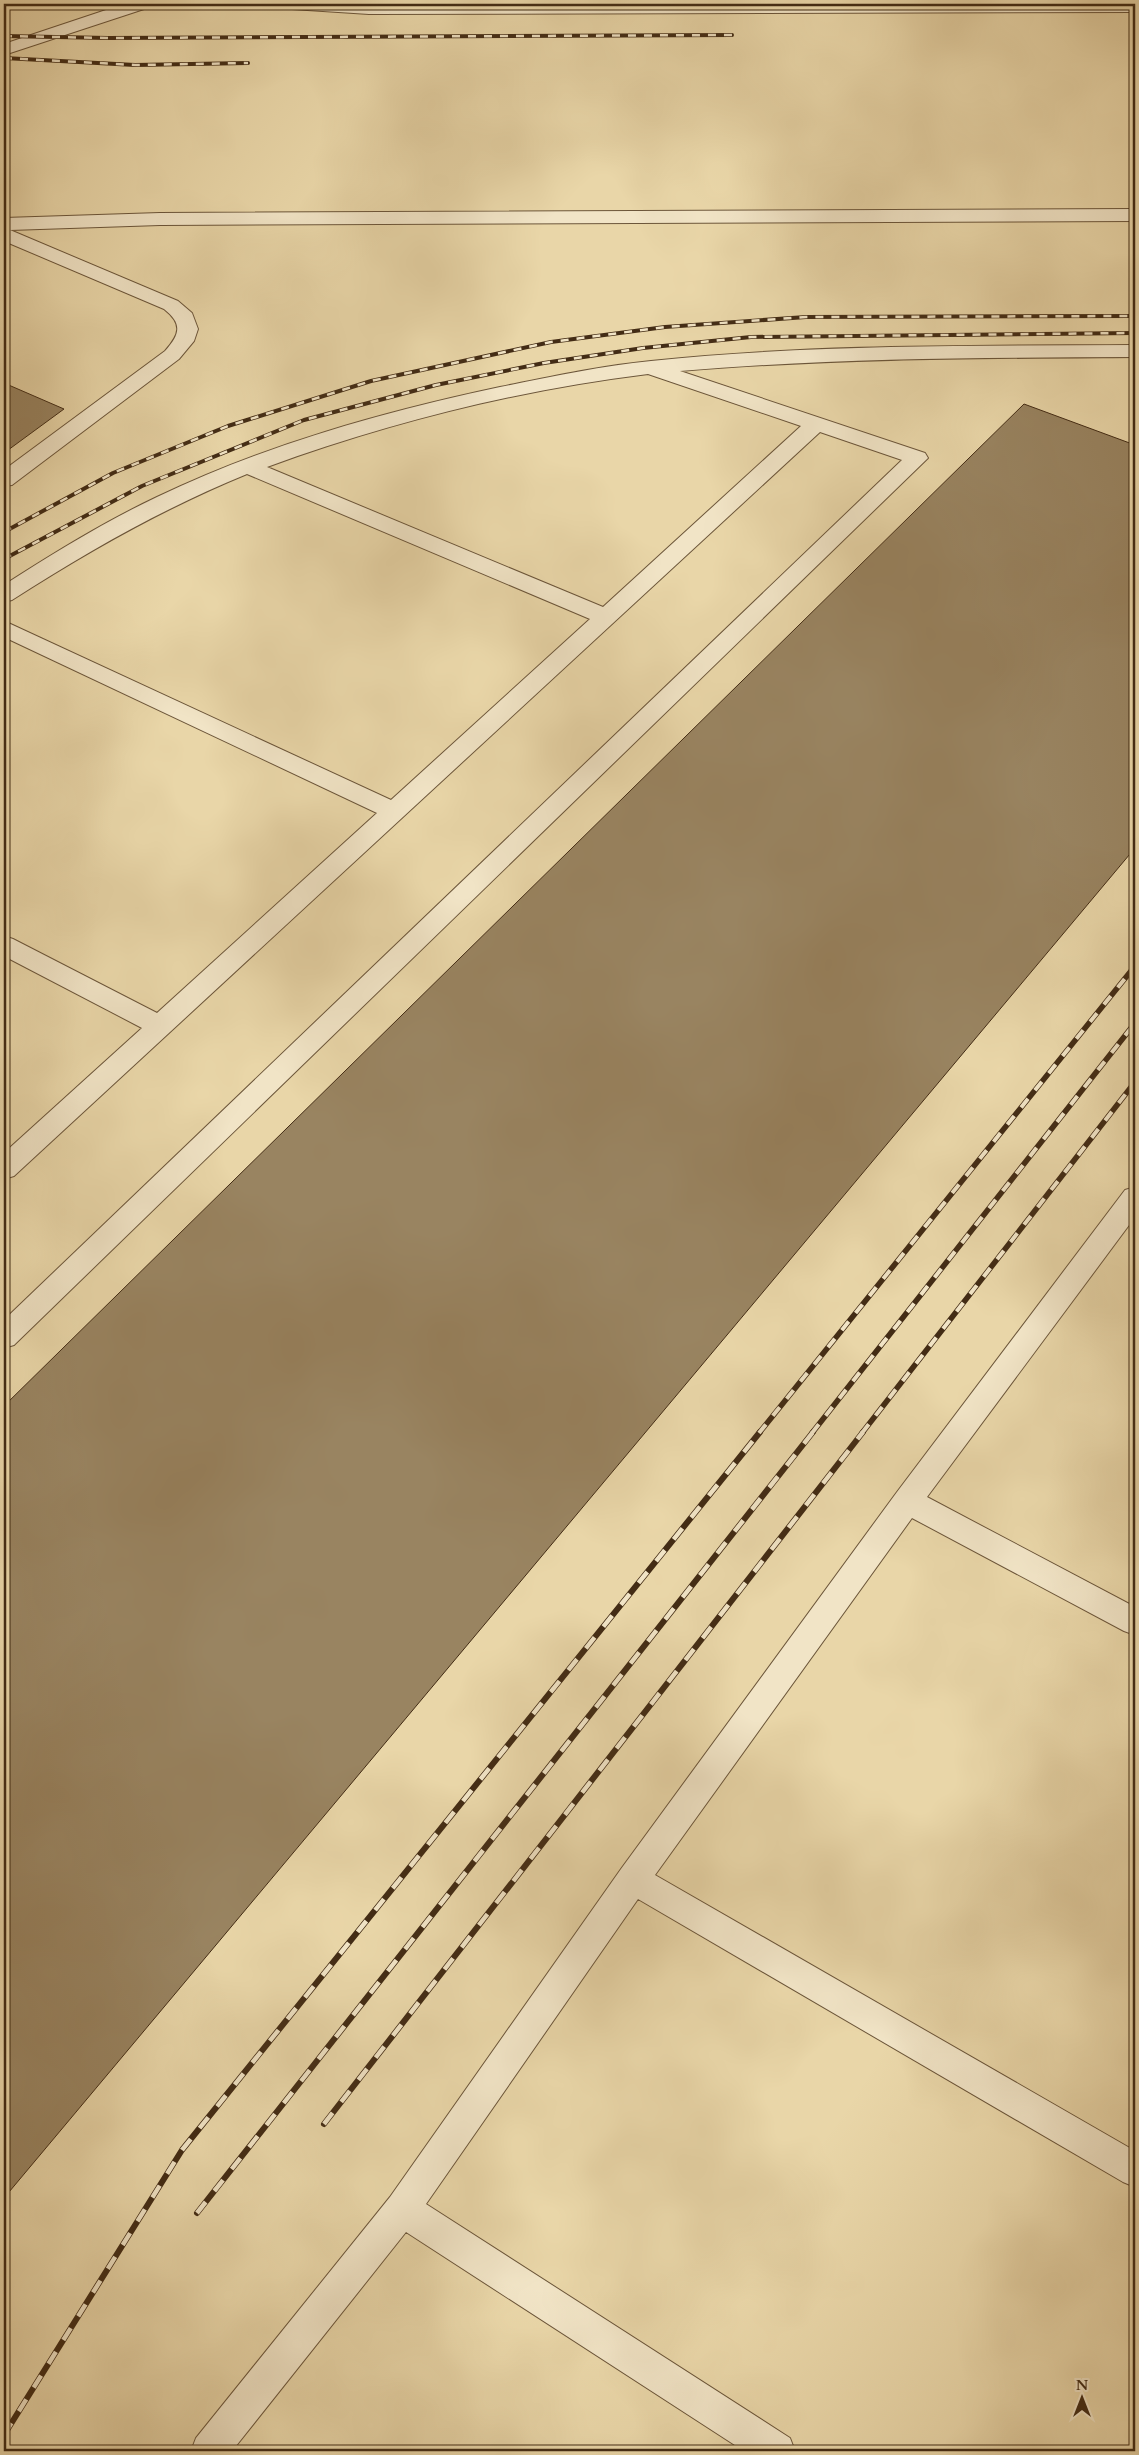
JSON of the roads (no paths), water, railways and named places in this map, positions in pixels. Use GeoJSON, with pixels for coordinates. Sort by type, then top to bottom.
{"type":"FeatureCollection","features":[{"type":"Feature","properties":{"kind":"street"},"geometry":{"type":"LineString","coordinates":[[4,50],[141,4]]}},
{"type":"Feature","properties":{"kind":"street"},"geometry":{"type":"LineString","coordinates":[[292,4],[369,9],[1135,7]]}},
{"type":"Feature","properties":{"kind":"street"},"geometry":{"type":"LineString","coordinates":[[4,224],[160,219],[1135,215]]}},
{"type":"Feature","properties":{"kind":"street"},"geometry":{"type":"LineString","coordinates":[[4,234],[171,305],[183,313],[189,328],[185,342],[172,355],[4,480]]}},
{"type":"Feature","properties":{"kind":"street"},"geometry":{"type":"LineString","coordinates":[[4,594],[64,556],[167,501],[249,467],[340,434],[460,401],[572,379],[649,367],[879,352],[1135,351]]}},
{"type":"Feature","properties":{"kind":"street"},"geometry":{"type":"LineString","coordinates":[[4,1337],[917,458],[649,367]]}},
{"type":"Feature","properties":{"kind":"street"},"geometry":{"type":"LineString","coordinates":[[4,1169],[817,423]]}},
{"type":"Feature","properties":{"kind":"street"},"geometry":{"type":"LineString","coordinates":[[249,467],[606,617]]}},
{"type":"Feature","properties":{"kind":"street"},"geometry":{"type":"LineString","coordinates":[[4,628],[394,811]]}},
{"type":"Feature","properties":{"kind":"street"},"geometry":{"type":"LineString","coordinates":[[4,945],[160,1026]]}},
{"type":"Feature","properties":{"kind":"street"},"geometry":{"type":"LineString","coordinates":[[209,2451],[402,2209],[633,1879],[907,1501],[1126,1228],[1135,1197]]}},
{"type":"Feature","properties":{"kind":"street"},"geometry":{"type":"LineString","coordinates":[[907,1501],[1135,1622]]}},
{"type":"Feature","properties":{"kind":"street"},"geometry":{"type":"LineString","coordinates":[[633,1879],[1135,2170]]}},
{"type":"Feature","properties":{"kind":"street"},"geometry":{"type":"LineString","coordinates":[[402,2209],[777,2451]]}},
{"type":"Feature","properties":{"kind":"railway"},"geometry":{"type":"LineString","coordinates":[[4,36],[108,38],[732,35]]}},
{"type":"Feature","properties":{"kind":"railway"},"geometry":{"type":"LineString","coordinates":[[4,58],[135,65],[248,63]]}},
{"type":"Feature","properties":{"kind":"railway"},"geometry":{"type":"LineString","coordinates":[[4,532],[113,473],[228,426],[371,381],[551,342],[665,327],[806,317],[1135,316]]}},
{"type":"Feature","properties":{"kind":"railway"},"geometry":{"type":"LineString","coordinates":[[4,559],[142,486],[304,420],[436,385],[544,363],[643,348],[751,337],[1135,333]]}},
{"type":"Feature","properties":{"kind":"railway"},"geometry":{"type":"LineString","coordinates":[[759,1433],[1135,966]]}},
{"type":"Feature","properties":{"kind":"railway"},"geometry":{"type":"LineString","coordinates":[[812,1433],[1135,1023]]}},
{"type":"Feature","properties":{"kind":"railway"},"geometry":{"type":"LineString","coordinates":[[862,1433],[1135,1082]]}},
{"type":"Feature","properties":{"kind":"railway"},"geometry":{"type":"LineString","coordinates":[[4,2435],[182,2150],[760,1432]]}},
{"type":"Feature","properties":{"kind":"railway"},"geometry":{"type":"LineString","coordinates":[[197,2213],[813,1432]]}},
{"type":"Feature","properties":{"kind":"railway"},"geometry":{"type":"LineString","coordinates":[[324,2124],[863,1432]]}}]}
